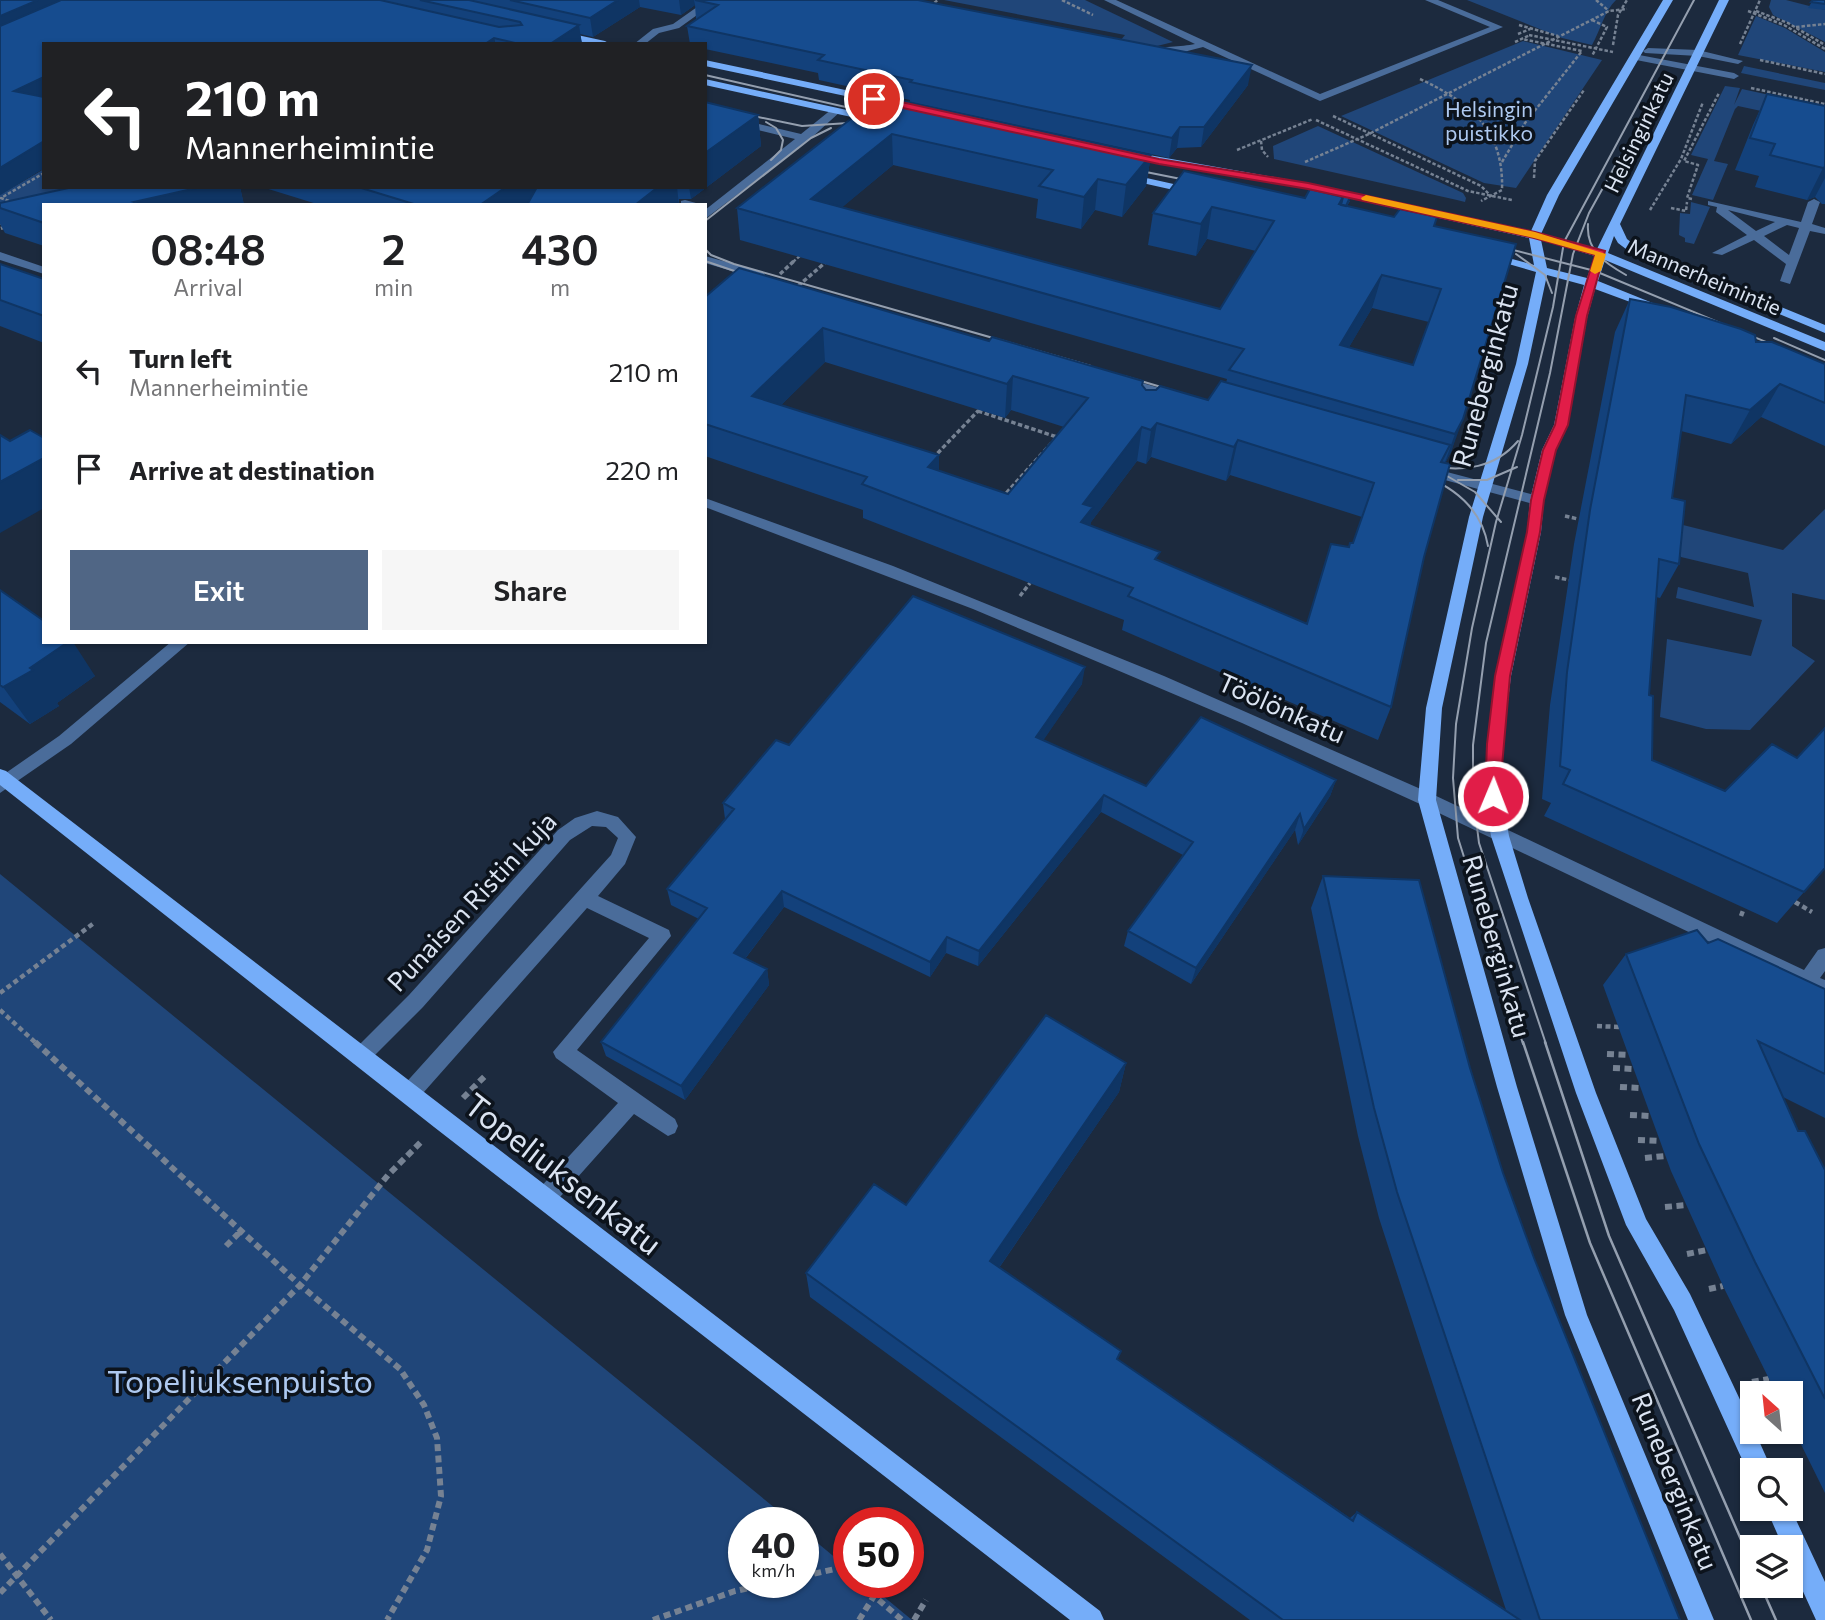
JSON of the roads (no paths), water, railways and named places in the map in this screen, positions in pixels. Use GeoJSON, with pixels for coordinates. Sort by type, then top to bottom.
{"type":"FeatureCollection","features":[{"type":"Feature","properties":{"kind":"main road","name":"Helsinginkatu"},"geometry":{"type":"LineString","coordinates":[[1535,235],[1553,195],[1668,0]]}},
{"type":"Feature","properties":{"kind":"main road","name":"Helsinginkatu"},"geometry":{"type":"LineString","coordinates":[[1591,283],[1614,224],[1724,0]]}},
{"type":"Feature","properties":{"kind":"main road"},"geometry":{"type":"LineString","coordinates":[[544,30],[596,42]]}},
{"type":"Feature","properties":{"kind":"main road"},"geometry":{"type":"LineString","coordinates":[[707,63],[906,106]]}},
{"type":"Feature","properties":{"kind":"main road"},"geometry":{"type":"LineString","coordinates":[[707,82],[890,122]]}},
{"type":"Feature","properties":{"kind":"main road","name":"Mannerheimintie"},"geometry":{"type":"LineString","coordinates":[[1109,150],[1159,162],[1296,183],[1535,235],[1601,254],[1825,347]]}},
{"type":"Feature","properties":{"kind":"main road"},"geometry":{"type":"LineString","coordinates":[[1108,172],[1203,193]]}},
{"type":"Feature","properties":{"kind":"main road"},"geometry":{"type":"LineString","coordinates":[[1614,224],[1622,241],[1634,250],[1825,329]]}},
{"type":"Feature","properties":{"kind":"main road"},"geometry":{"type":"LineString","coordinates":[[1535,235],[1535,248],[1541,269]]}},
{"type":"Feature","properties":{"kind":"main road","name":"Mannerheimintie"},"geometry":{"type":"LineString","coordinates":[[1479,255],[1591,283],[1673,314]]}},
{"type":"Feature","properties":{"kind":"main road","name":"Runeberginkatu"},"geometry":{"type":"LineString","coordinates":[[1541,269],[1539,290],[1522,364],[1485,487],[1434,708],[1427,800],[1507,1087],[1577,1315],[1701,1620]]}},
{"type":"Feature","properties":{"kind":"main road","name":"Runeberginkatu"},"geometry":{"type":"LineString","coordinates":[[1591,283],[1581,318],[1562,425],[1549,450],[1537,500],[1534,532],[1503,676],[1495,744],[1493,796],[1500,836],[1586,1093],[1637,1225],[1682,1302],[1754,1458]]}},
{"type":"Feature","properties":{"kind":"main road","name":"Topeliuksenkatu"},"geometry":{"type":"LineString","coordinates":[[2,781],[1091,1620]]}},
{"type":"Feature","properties":{"kind":"main road"},"geometry":{"type":"LineString","coordinates":[[1784,1521],[1825,1611]]}},
{"type":"Feature","properties":{"kind":"street"},"geometry":{"type":"LineString","coordinates":[[642,42],[656,31],[676,31],[713,0]]}},
{"type":"Feature","properties":{"kind":"street"},"geometry":{"type":"LineString","coordinates":[[1110,0],[1320,98],[1498,27],[1430,0]]}},
{"type":"Feature","properties":{"kind":"street"},"geometry":{"type":"LineString","coordinates":[[1143,50],[1172,52],[1205,44]]}},
{"type":"Feature","properties":{"kind":"street"},"geometry":{"type":"LineString","coordinates":[[1636,53],[1698,52],[1724,55],[1738,61]]}},
{"type":"Feature","properties":{"kind":"street"},"geometry":{"type":"LineString","coordinates":[[1636,53],[1734,76]]}},
{"type":"Feature","properties":{"kind":"street"},"geometry":{"type":"LineString","coordinates":[[708,212],[836,111]]}},
{"type":"Feature","properties":{"kind":"street"},"geometry":{"type":"LineString","coordinates":[[707,114],[805,138]]}},
{"type":"Feature","properties":{"kind":"street"},"geometry":{"type":"LineString","coordinates":[[1786,281],[1814,202]]}},
{"type":"Feature","properties":{"kind":"street"},"geometry":{"type":"LineString","coordinates":[[1793,262],[1712,203],[1825,231]]}},
{"type":"Feature","properties":{"kind":"street"},"geometry":{"type":"LineString","coordinates":[[1718,253],[1787,221]]}},
{"type":"Feature","properties":{"kind":"street"},"geometry":{"type":"LineString","coordinates":[[0,256],[42,270]]}},
{"type":"Feature","properties":{"kind":"street"},"geometry":{"type":"LineString","coordinates":[[707,260],[798,286]]}},
{"type":"Feature","properties":{"kind":"street"},"geometry":{"type":"LineString","coordinates":[[1111,378],[1161,399],[1185,400]]}},
{"type":"Feature","properties":{"kind":"street"},"geometry":{"type":"LineString","coordinates":[[1411,466],[1537,500]]}},
{"type":"Feature","properties":{"kind":"street","name":"Töölönkatu"},"geometry":{"type":"LineString","coordinates":[[707,503],[1109,658],[1427,800],[1816,985]]}},
{"type":"Feature","properties":{"kind":"street"},"geometry":{"type":"LineString","coordinates":[[2,781],[65,740],[180,644]]}},
{"type":"Feature","properties":{"kind":"street","name":"Punaisen Ristin kuja"},"geometry":{"type":"LineString","coordinates":[[360,1057],[416,1001],[564,835],[583,820],[601,818],[618,823],[627,837],[619,859],[409,1094]]}},
{"type":"Feature","properties":{"kind":"street"},"geometry":{"type":"LineString","coordinates":[[585,898],[662,936],[563,1052],[668,1126]]}},
{"type":"Feature","properties":{"kind":"street"},"geometry":{"type":"LineString","coordinates":[[1816,985],[1825,956]]}},
{"type":"Feature","properties":{"kind":"street"},"geometry":{"type":"LineString","coordinates":[[544,1199],[633,1101]]}},
{"type":"Feature","properties":{"kind":"tram line"},"geometry":{"type":"LineString","coordinates":[[1561,262],[1564,242],[1694,0]]}},
{"type":"Feature","properties":{"kind":"tram line"},"geometry":{"type":"LineString","coordinates":[[707,75],[881,115]]}},
{"type":"Feature","properties":{"kind":"tram line"},"geometry":{"type":"LineString","coordinates":[[707,106],[802,126],[864,122]]}},
{"type":"Feature","properties":{"kind":"tram line"},"geometry":{"type":"LineString","coordinates":[[766,122],[776,128],[783,140],[781,150],[771,160]]}},
{"type":"Feature","properties":{"kind":"tram line"},"geometry":{"type":"LineString","coordinates":[[707,219],[811,138],[831,128]]}},
{"type":"Feature","properties":{"kind":"tram line"},"geometry":{"type":"LineString","coordinates":[[1571,265],[1589,213],[1620,157]]}},
{"type":"Feature","properties":{"kind":"tram line"},"geometry":{"type":"LineString","coordinates":[[1131,169],[1196,182]]}},
{"type":"Feature","properties":{"kind":"tram line"},"geometry":{"type":"LineString","coordinates":[[1588,224],[1590,242],[1598,255],[1626,275]]}},
{"type":"Feature","properties":{"kind":"tram line"},"geometry":{"type":"LineString","coordinates":[[1494,245],[1561,262]]}},
{"type":"Feature","properties":{"kind":"tram line"},"geometry":{"type":"LineString","coordinates":[[707,251],[734,264],[1091,366]]}},
{"type":"Feature","properties":{"kind":"tram line"},"geometry":{"type":"LineString","coordinates":[[1516,254],[1545,275],[1552,293]]}},
{"type":"Feature","properties":{"kind":"tram line"},"geometry":{"type":"LineString","coordinates":[[707,262],[752,277]]}},
{"type":"Feature","properties":{"kind":"tram line"},"geometry":{"type":"LineString","coordinates":[[1512,469],[1553,307],[1561,262]]}},
{"type":"Feature","properties":{"kind":"tram line"},"geometry":{"type":"LineString","coordinates":[[1561,262],[1571,265]]}},
{"type":"Feature","properties":{"kind":"tram line"},"geometry":{"type":"LineString","coordinates":[[1546,1044],[1479,843],[1473,795],[1473,745],[1486,643],[1550,373],[1571,265]]}},
{"type":"Feature","properties":{"kind":"tram line"},"geometry":{"type":"LineString","coordinates":[[1571,265],[1595,271],[1783,349]]}},
{"type":"Feature","properties":{"kind":"tram line"},"geometry":{"type":"LineString","coordinates":[[1774,338],[1825,360]]}},
{"type":"Feature","properties":{"kind":"tram line"},"geometry":{"type":"LineString","coordinates":[[1124,376],[1178,392]]}},
{"type":"Feature","properties":{"kind":"tram line"},"geometry":{"type":"LineString","coordinates":[[1430,466],[1478,466],[1499,457],[1518,441]]}},
{"type":"Feature","properties":{"kind":"tram line"},"geometry":{"type":"LineString","coordinates":[[1512,469],[1517,467]]}},
{"type":"Feature","properties":{"kind":"tram line"},"geometry":{"type":"LineString","coordinates":[[1458,480],[1487,480],[1512,469]]}},
{"type":"Feature","properties":{"kind":"tram line"},"geometry":{"type":"LineString","coordinates":[[1497,518],[1512,469]]}},
{"type":"Feature","properties":{"kind":"tram line"},"geometry":{"type":"LineString","coordinates":[[1440,472],[1475,492],[1497,518]]}},
{"type":"Feature","properties":{"kind":"tram line"},"geometry":{"type":"LineString","coordinates":[[1427,477],[1449,488],[1467,503],[1480,522],[1488,546]]}},
{"type":"Feature","properties":{"kind":"tram line"},"geometry":{"type":"LineString","coordinates":[[1497,518],[1501,522]]}},
{"type":"Feature","properties":{"kind":"tram line"},"geometry":{"type":"LineString","coordinates":[[1497,518],[1472,628],[1456,724],[1453,778],[1458,838],[1523,1044]]}},
{"type":"Feature","properties":{"kind":"tram line"},"geometry":{"type":"LineString","coordinates":[[1523,1042],[1590,1243],[1751,1620]]}},
{"type":"Feature","properties":{"kind":"tram line"},"geometry":{"type":"LineString","coordinates":[[1545,1042],[1609,1236],[1740,1537]]}},
{"type":"Feature","properties":{"kind":"tram line"},"geometry":{"type":"LineString","coordinates":[[1766,1598],[1776,1620]]}},
{"type":"Feature","properties":{"kind":"park label","name":"Helsingin puistikko"},"geometry":{"type":"Point","coordinates":[1489,120]}},
{"type":"Feature","properties":{"kind":"park label","name":"Topeliuksenpuisto"},"geometry":{"type":"Point","coordinates":[240,1380]}}]}
